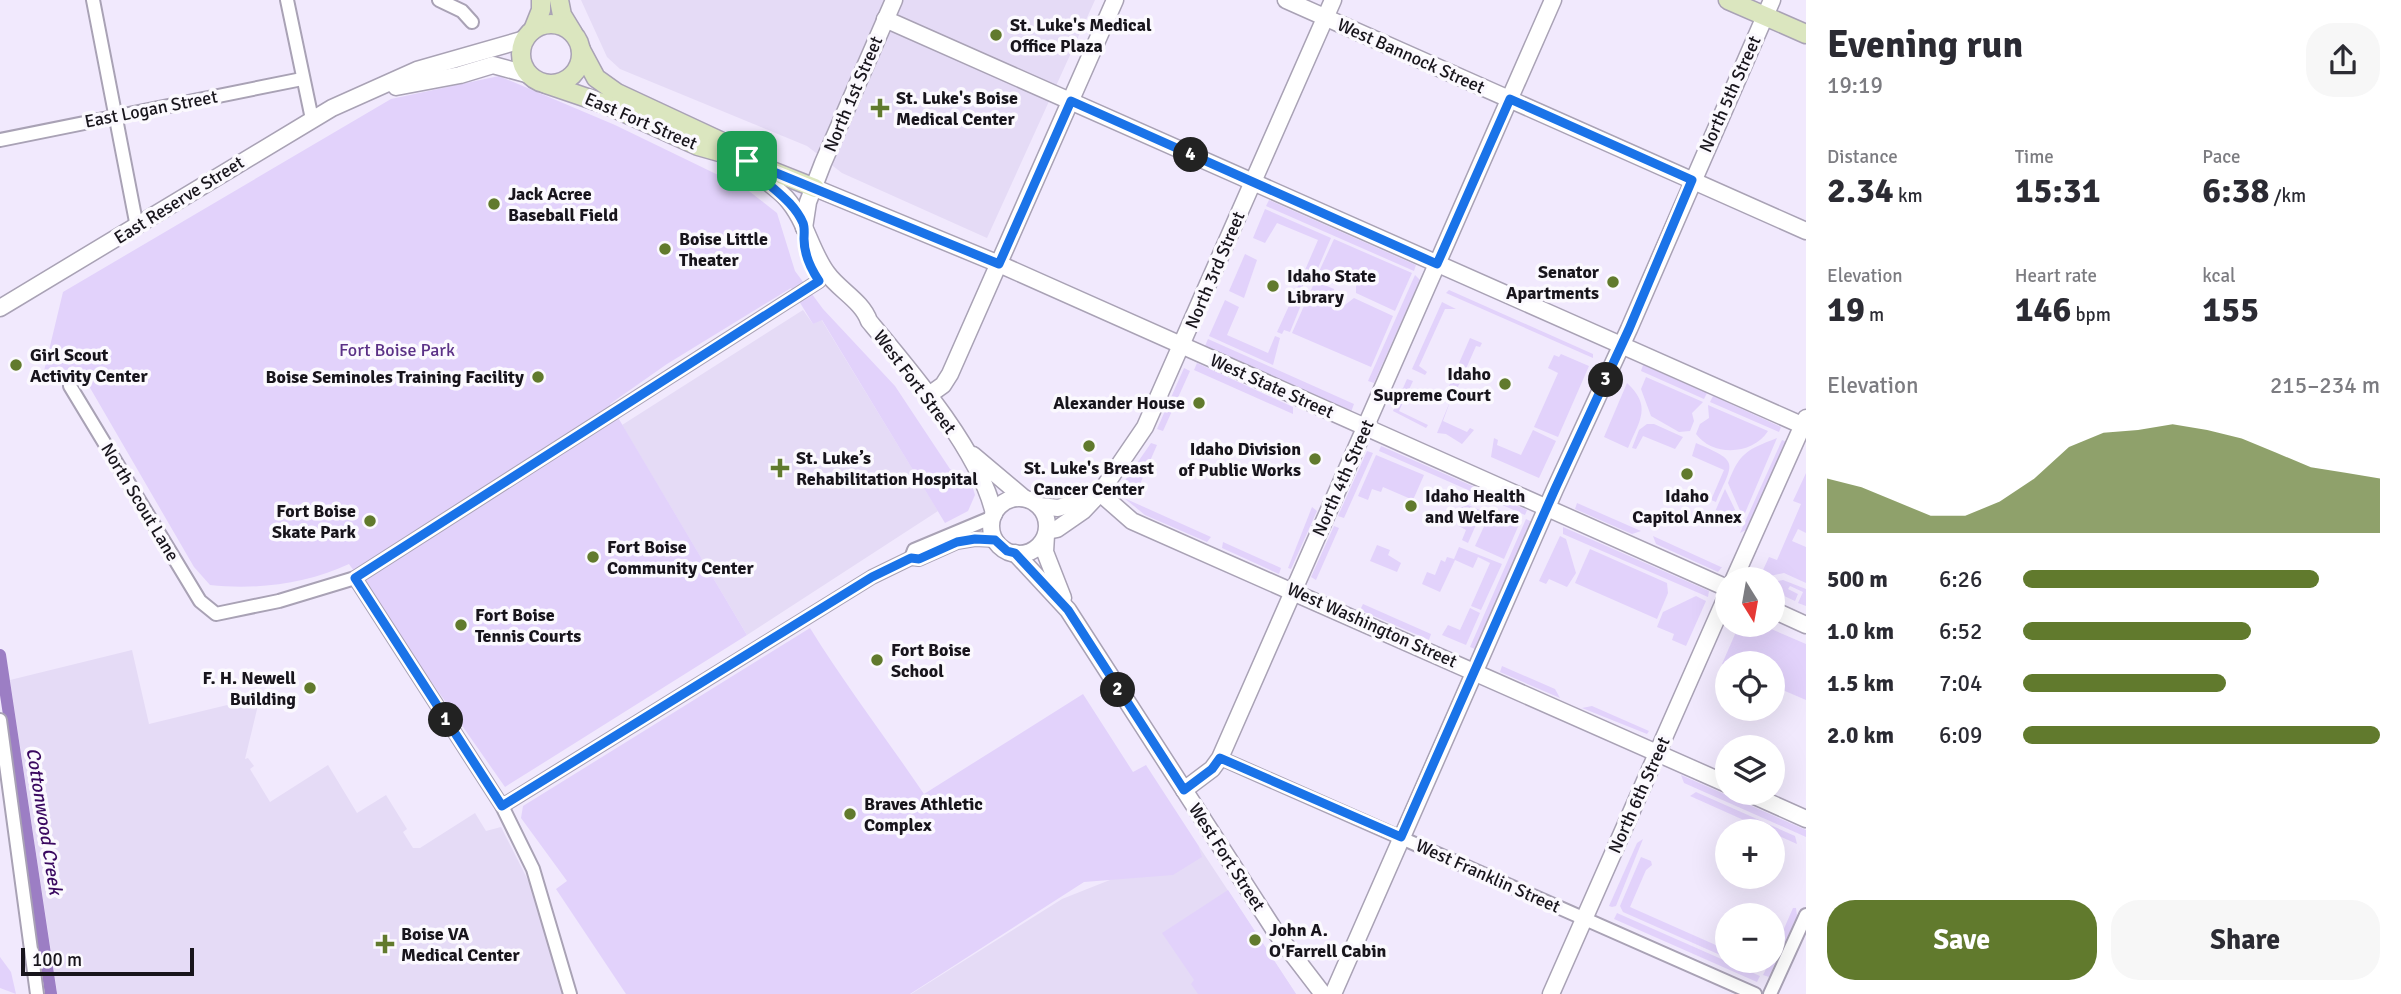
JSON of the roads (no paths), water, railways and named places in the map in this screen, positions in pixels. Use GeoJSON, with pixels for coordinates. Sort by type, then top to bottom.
{"type":"FeatureCollection","features":[{"type":"Feature","properties":{"kind":"main road"},"geometry":{"type":"LineString","coordinates":[[529,35],[541,26],[558,25],[577,42],[581,59],[572,76],[564,81],[546,84],[530,75],[521,58],[541,0]]}},
{"type":"Feature","properties":{"kind":"main road","name":"East Fort Street"},"geometry":{"type":"LineString","coordinates":[[559,0],[562,15],[596,78],[617,93],[720,141],[742,159]]}},
{"type":"Feature","properties":{"kind":"main road"},"geometry":{"type":"LineString","coordinates":[[1728,0],[1768,8],[1806,34]]}},
{"type":"Feature","properties":{"kind":"main road","name":"East Fort Street"},"geometry":{"type":"LineString","coordinates":[[546,84],[606,104],[698,146],[742,159],[815,188]]}},
{"type":"Feature","properties":{"kind":"street"},"geometry":{"type":"LineString","coordinates":[[93,0],[137,227]]}},
{"type":"Feature","properties":{"kind":"street"},"geometry":{"type":"LineString","coordinates":[[287,0],[312,119]]}},
{"type":"Feature","properties":{"kind":"street"},"geometry":{"type":"LineString","coordinates":[[439,0],[462,11],[472,22]]}},
{"type":"Feature","properties":{"kind":"street","name":"North 1st Street"},"geometry":{"type":"LineString","coordinates":[[815,188],[823,163],[894,0]]}},
{"type":"Feature","properties":{"kind":"street"},"geometry":{"type":"LineString","coordinates":[[929,396],[943,385],[950,374],[1115,0]]}},
{"type":"Feature","properties":{"kind":"street","name":"West Bannock Street"},"geometry":{"type":"LineString","coordinates":[[1286,0],[1806,231]]}},
{"type":"Feature","properties":{"kind":"street","name":"North 3rd Street"},"geometry":{"type":"LineString","coordinates":[[1047,533],[1083,511],[1100,493],[1145,427],[1183,346],[1333,0]]}},
{"type":"Feature","properties":{"kind":"street","name":"North 4th Street"},"geometry":{"type":"LineString","coordinates":[[1184,790],[1212,769],[1220,758],[1553,0]]}},
{"type":"Feature","properties":{"kind":"street","name":"North 5th Street"},"geometry":{"type":"LineString","coordinates":[[1333,994],[1768,8]]}},
{"type":"Feature","properties":{"kind":"street"},"geometry":{"type":"LineString","coordinates":[[885,19],[1805,424],[1739,567]]}},
{"type":"Feature","properties":{"kind":"street","name":"East Reserve Street"},"geometry":{"type":"LineString","coordinates":[[0,309],[312,119],[359,94],[417,70],[529,35]]}},
{"type":"Feature","properties":{"kind":"street","name":"East Reserve Street"},"geometry":{"type":"LineString","coordinates":[[359,94],[460,75],[493,65],[530,75]]}},
{"type":"Feature","properties":{"kind":"street","name":"East Logan Street"},"geometry":{"type":"LineString","coordinates":[[0,140],[302,79]]}},
{"type":"Feature","properties":{"kind":"street"},"geometry":{"type":"LineString","coordinates":[[742,159],[758,177],[785,197],[804,225]]}},
{"type":"Feature","properties":{"kind":"street","name":"West Fort Street"},"geometry":{"type":"LineString","coordinates":[[815,188],[808,202],[804,225],[808,259],[819,281],[859,319],[869,321]]}},
{"type":"Feature","properties":{"kind":"street","name":"West State Street"},"geometry":{"type":"LineString","coordinates":[[815,188],[999,264],[1715,584]]}},
{"type":"Feature","properties":{"kind":"street","name":"West Fort Street"},"geometry":{"type":"LineString","coordinates":[[804,225],[828,274],[865,310],[869,321],[929,396],[961,444],[987,489],[993,516]]}},
{"type":"Feature","properties":{"kind":"street"},"geometry":{"type":"LineString","coordinates":[[570,994],[533,869],[502,806],[355,578],[819,281]]}},
{"type":"Feature","properties":{"kind":"street","name":"North Scout Lane"},"geometry":{"type":"LineString","coordinates":[[70,386],[200,601],[216,614],[279,601],[355,578]]}},
{"type":"Feature","properties":{"kind":"street","name":"West Fort Street"},"geometry":{"type":"LineString","coordinates":[[961,444],[1024,498]]}},
{"type":"Feature","properties":{"kind":"street"},"geometry":{"type":"LineString","coordinates":[[911,558],[915,550],[922,546],[993,516],[1009,500],[1024,498],[1040,506],[1072,505],[1100,493]]}},
{"type":"Feature","properties":{"kind":"street","name":"West Washington Street"},"geometry":{"type":"LineString","coordinates":[[1100,493],[1132,521],[1294,590],[1715,778]]}},
{"type":"Feature","properties":{"kind":"street"},"geometry":{"type":"LineString","coordinates":[[993,516],[995,540],[1007,551],[1015,553],[1034,550],[1047,533],[1047,520],[1040,506]]}},
{"type":"Feature","properties":{"kind":"street","name":"West Fort Street"},"geometry":{"type":"LineString","coordinates":[[1047,533],[1049,565],[1068,610],[1277,934],[1323,994]]}},
{"type":"Feature","properties":{"kind":"street"},"geometry":{"type":"LineString","coordinates":[[502,806],[837,597],[911,558],[919,559],[957,542],[995,540]]}},
{"type":"Feature","properties":{"kind":"street","name":"West Fort Street"},"geometry":{"type":"LineString","coordinates":[[1015,553],[1068,610]]}},
{"type":"Feature","properties":{"kind":"street"},"geometry":{"type":"LineString","coordinates":[[1785,615],[1806,625]]}},
{"type":"Feature","properties":{"kind":"street","name":"North 6th Street"},"geometry":{"type":"LineString","coordinates":[[1551,994],[1715,622]]}},
{"type":"Feature","properties":{"kind":"street"},"geometry":{"type":"LineString","coordinates":[[0,720],[37,994]]}},
{"type":"Feature","properties":{"kind":"street","name":"West Franklin Street"},"geometry":{"type":"LineString","coordinates":[[1220,758],[1755,994]]}},
{"type":"Feature","properties":{"kind":"street"},"geometry":{"type":"LineString","coordinates":[[1775,805],[1806,819]]}},
{"type":"Feature","properties":{"kind":"street"},"geometry":{"type":"LineString","coordinates":[[1770,994],[1806,915]]}},
{"type":"Feature","properties":{"kind":"waterway","name":"Cottonwood Creek"},"geometry":{"type":"LineString","coordinates":[[0,655],[51,994]]}},
{"type":"Feature","properties":{"kind":"place","name":"St. Luke's Medical Office Plaza"},"geometry":{"type":"Point","coordinates":[996,35]}},
{"type":"Feature","properties":{"kind":"place","name":"St. Luke's Boise Medical Center"},"geometry":{"type":"Point","coordinates":[880,108]}},
{"type":"Feature","properties":{"kind":"place","name":"Jack Acree Baseball Field"},"geometry":{"type":"Point","coordinates":[494,204]}},
{"type":"Feature","properties":{"kind":"place","name":"Boise Little Theater"},"geometry":{"type":"Point","coordinates":[665,249]}},
{"type":"Feature","properties":{"kind":"place","name":"Senator Apartments"},"geometry":{"type":"Point","coordinates":[1613,282]}},
{"type":"Feature","properties":{"kind":"place","name":"Idaho State Library"},"geometry":{"type":"Point","coordinates":[1273,286]}},
{"type":"Feature","properties":{"kind":"place","name":"Girl Scout Activity Center"},"geometry":{"type":"Point","coordinates":[16,365]}},
{"type":"Feature","properties":{"kind":"place","name":"Boise Seminoles Training Facility"},"geometry":{"type":"Point","coordinates":[538,377]}},
{"type":"Feature","properties":{"kind":"place","name":"Idaho Supreme Court"},"geometry":{"type":"Point","coordinates":[1505,384]}},
{"type":"Feature","properties":{"kind":"place","name":"Alexander House"},"geometry":{"type":"Point","coordinates":[1199,403]}},
{"type":"Feature","properties":{"kind":"place","name":"St. Luke's Breast Cancer Center"},"geometry":{"type":"Point","coordinates":[1089,446]}},
{"type":"Feature","properties":{"kind":"place","name":"Idaho Division of Public Works"},"geometry":{"type":"Point","coordinates":[1315,459]}},
{"type":"Feature","properties":{"kind":"place","name":"St. Luke’s Rehabilitation Hospital"},"geometry":{"type":"Point","coordinates":[780,468]}},
{"type":"Feature","properties":{"kind":"place","name":"Idaho Capitol Annex"},"geometry":{"type":"Point","coordinates":[1687,474]}},
{"type":"Feature","properties":{"kind":"place","name":"Idaho Health and Welfare"},"geometry":{"type":"Point","coordinates":[1411,506]}},
{"type":"Feature","properties":{"kind":"place","name":"Fort Boise Skate Park"},"geometry":{"type":"Point","coordinates":[370,521]}},
{"type":"Feature","properties":{"kind":"place","name":"Fort Boise Community Center"},"geometry":{"type":"Point","coordinates":[593,557]}},
{"type":"Feature","properties":{"kind":"place","name":"Fort Boise Tennis Courts"},"geometry":{"type":"Point","coordinates":[461,625]}},
{"type":"Feature","properties":{"kind":"place","name":"Fort Boise School"},"geometry":{"type":"Point","coordinates":[877,660]}},
{"type":"Feature","properties":{"kind":"place","name":"F. H. Newell Building"},"geometry":{"type":"Point","coordinates":[310,688]}},
{"type":"Feature","properties":{"kind":"place","name":"Braves Athletic Complex"},"geometry":{"type":"Point","coordinates":[850,814]}},
{"type":"Feature","properties":{"kind":"place","name":"John A. O'Farrell Cabin"},"geometry":{"type":"Point","coordinates":[1255,940]}},
{"type":"Feature","properties":{"kind":"place","name":"Boise VA Medical Center"},"geometry":{"type":"Point","coordinates":[385,944]}},
{"type":"Feature","properties":{"kind":"park label","name":"Fort Boise Park"},"geometry":{"type":"Point","coordinates":[397,350]}}]}
